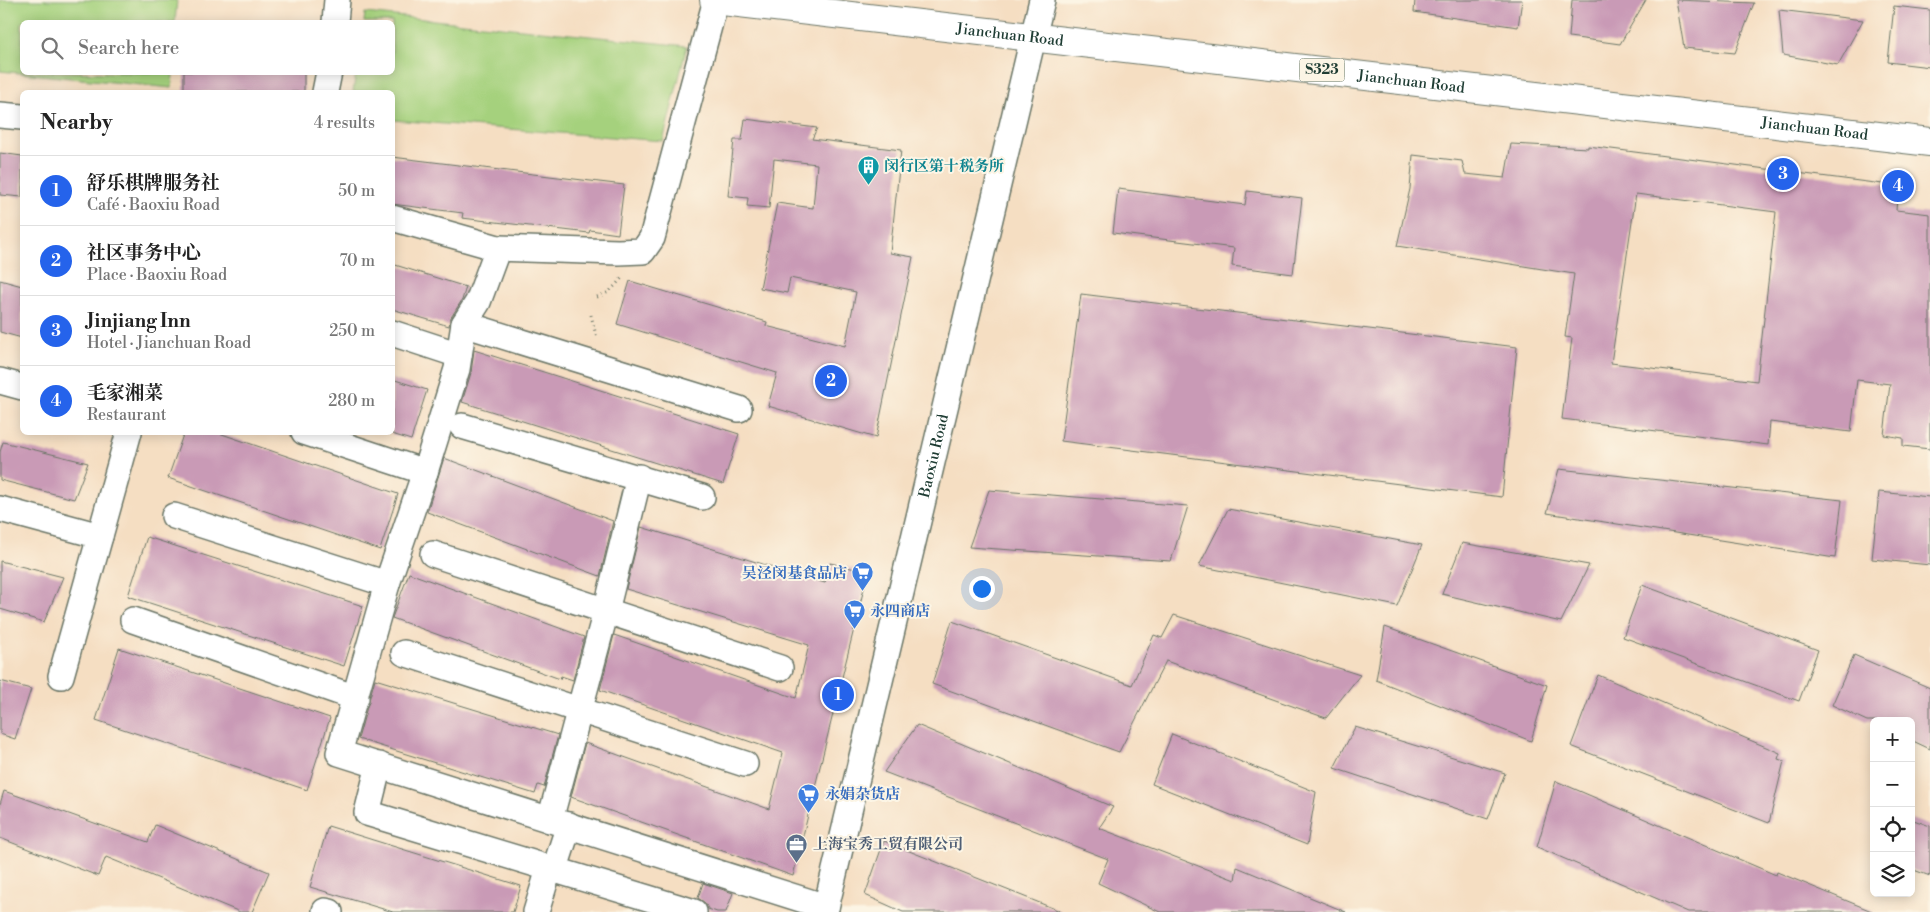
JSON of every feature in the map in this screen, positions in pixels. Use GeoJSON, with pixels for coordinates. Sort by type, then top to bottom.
{"type":"FeatureCollection","features":[{"type":"Feature","properties":{"kind":"main road","name":"Jianchuan Road"},"geometry":{"type":"LineString","coordinates":[[715,0],[1930,142]]}},
{"type":"Feature","properties":{"kind":"street"},"geometry":{"type":"LineString","coordinates":[[335,20],[337,0]]}},
{"type":"Feature","properties":{"kind":"street"},"geometry":{"type":"LineString","coordinates":[[395,219],[498,248],[618,252],[643,250],[652,238],[715,0]]}},
{"type":"Feature","properties":{"kind":"street","name":"Baoxiu Road"},"geometry":{"type":"LineString","coordinates":[[826,909],[1042,0]]}},
{"type":"Feature","properties":{"kind":"street"},"geometry":{"type":"LineString","coordinates":[[326,90],[329,75]]}},
{"type":"Feature","properties":{"kind":"street"},"geometry":{"type":"LineString","coordinates":[[0,115],[20,117]]}},
{"type":"Feature","properties":{"kind":"street"},"geometry":{"type":"LineString","coordinates":[[498,248],[478,302],[464,324],[457,369],[387,584],[339,753],[826,909]]}},
{"type":"Feature","properties":{"kind":"street"},"geometry":{"type":"LineString","coordinates":[[464,324],[739,409]]}},
{"type":"Feature","properties":{"kind":"street"},"geometry":{"type":"LineString","coordinates":[[395,334],[459,355]]}},
{"type":"Feature","properties":{"kind":"street"},"geometry":{"type":"LineString","coordinates":[[0,381],[20,386]]}},
{"type":"Feature","properties":{"kind":"street"},"geometry":{"type":"LineString","coordinates":[[462,426],[702,496]]}},
{"type":"Feature","properties":{"kind":"street"},"geometry":{"type":"LineString","coordinates":[[61,676],[128,435]]}},
{"type":"Feature","properties":{"kind":"street"},"geometry":{"type":"LineString","coordinates":[[313,435],[425,472]]}},
{"type":"Feature","properties":{"kind":"street"},"geometry":{"type":"LineString","coordinates":[[536,912],[546,879],[557,862],[559,822],[579,711],[639,478]]}},
{"type":"Feature","properties":{"kind":"street"},"geometry":{"type":"LineString","coordinates":[[0,509],[100,536]]}},
{"type":"Feature","properties":{"kind":"street"},"geometry":{"type":"LineString","coordinates":[[174,516],[387,584]]}},
{"type":"Feature","properties":{"kind":"street"},"geometry":{"type":"LineString","coordinates":[[433,554],[780,668]]}},
{"type":"Feature","properties":{"kind":"street"},"geometry":{"type":"LineString","coordinates":[[133,620],[356,698]]}},
{"type":"Feature","properties":{"kind":"street"},"geometry":{"type":"LineString","coordinates":[[404,653],[744,764]]}},
{"type":"Feature","properties":{"kind":"street"},"geometry":{"type":"LineString","coordinates":[[379,766],[367,813],[694,912]]}},
{"type":"Feature","properties":{"kind":"green space"},"geometry":{"type":"Polygon","coordinates":[[[0,0],[177,0],[175,20],[20,20],[20,73],[0,71],[0,0]]]}},
{"type":"Feature","properties":{"kind":"green space"},"geometry":{"type":"Polygon","coordinates":[[[365,13],[687,46],[663,141],[395,120],[395,90],[353,90],[356,75],[395,75],[395,20],[364,20],[365,13]]]}},
{"type":"Feature","properties":{"kind":"green space"},"geometry":{"type":"Polygon","coordinates":[[[40,75],[173,75],[172,88],[40,75]]]}},
{"type":"Feature","properties":{"kind":"building"},"geometry":{"type":"Polygon","coordinates":[[[1415,0],[1522,0],[1518,27],[1414,12],[1415,0]]]}},
{"type":"Feature","properties":{"kind":"building"},"geometry":{"type":"Polygon","coordinates":[[[1572,0],[1646,0],[1620,44],[1569,37],[1572,0]]]}},
{"type":"Feature","properties":{"kind":"building"},"geometry":{"type":"Polygon","coordinates":[[[1676,0],[1754,3],[1735,53],[1684,48],[1676,0]]]}},
{"type":"Feature","properties":{"kind":"building"},"geometry":{"type":"Polygon","coordinates":[[[1894,6],[1930,10],[1930,67],[1888,62],[1894,6]]]}},
{"type":"Feature","properties":{"kind":"building"},"geometry":{"type":"Polygon","coordinates":[[[1779,10],[1863,20],[1838,65],[1783,55],[1779,10]]]}},
{"type":"Feature","properties":{"kind":"building"},"geometry":{"type":"Polygon","coordinates":[[[184,75],[304,75],[304,90],[184,90],[184,75]]]}},
{"type":"Feature","properties":{"kind":"building"},"geometry":{"type":"Polygon","coordinates":[[[745,119],[817,128],[812,139],[901,150],[890,253],[913,257],[876,438],[768,406],[777,373],[617,324],[630,281],[767,322],[766,326],[845,346],[856,292],[790,278],[787,293],[760,288],[777,203],[813,208],[817,164],[774,159],[769,208],[747,206],[748,198],[728,196],[734,140],[742,140],[745,119]]]}},
{"type":"Feature","properties":{"kind":"building"},"geometry":{"type":"Polygon","coordinates":[[[1511,144],[1588,148],[1588,146],[1898,186],[1896,210],[1930,214],[1930,449],[1903,446],[1903,438],[1884,435],[1890,384],[1857,380],[1851,432],[1770,422],[1768,445],[1562,419],[1572,338],[1565,337],[1574,274],[1397,246],[1410,189],[1413,155],[1462,161],[1465,174],[1505,178],[1511,144]],[[1636,194],[1611,363],[1757,381],[1776,212],[1636,194]]]}},
{"type":"Feature","properties":{"kind":"building"},"geometry":{"type":"Polygon","coordinates":[[[0,153],[20,156],[20,197],[0,195],[0,153]]]}},
{"type":"Feature","properties":{"kind":"building"},"geometry":{"type":"Polygon","coordinates":[[[395,157],[624,185],[618,234],[590,230],[589,233],[462,218],[463,213],[395,204],[395,157]]]}},
{"type":"Feature","properties":{"kind":"building"},"geometry":{"type":"Polygon","coordinates":[[[1118,189],[1245,205],[1247,191],[1302,198],[1293,274],[1232,266],[1234,248],[1113,233],[1118,189]]]}},
{"type":"Feature","properties":{"kind":"building"},"geometry":{"type":"Polygon","coordinates":[[[395,265],[466,287],[462,300],[450,319],[449,326],[395,310],[395,265]]]}},
{"type":"Feature","properties":{"kind":"building"},"geometry":{"type":"Polygon","coordinates":[[[0,280],[20,285],[20,337],[0,332],[0,280]]]}},
{"type":"Feature","properties":{"kind":"building"},"geometry":{"type":"Polygon","coordinates":[[[1081,294],[1517,347],[1502,497],[1061,441],[1081,294]]]}},
{"type":"Feature","properties":{"kind":"building"},"geometry":{"type":"Polygon","coordinates":[[[474,350],[739,434],[723,484],[462,402],[471,373],[474,350]]]}},
{"type":"Feature","properties":{"kind":"building"},"geometry":{"type":"Polygon","coordinates":[[[395,380],[427,390],[411,440],[395,435],[395,380]]]}},
{"type":"Feature","properties":{"kind":"building"},"geometry":{"type":"Polygon","coordinates":[[[183,435],[225,435],[398,494],[380,550],[168,478],[183,435]]]}},
{"type":"Feature","properties":{"kind":"building"},"geometry":{"type":"Polygon","coordinates":[[[3,442],[88,463],[74,499],[0,480],[0,452],[3,442]]]}},
{"type":"Feature","properties":{"kind":"building"},"geometry":{"type":"Polygon","coordinates":[[[444,458],[613,521],[600,576],[427,512],[444,458]]]}},
{"type":"Feature","properties":{"kind":"building"},"geometry":{"type":"Polygon","coordinates":[[[1559,469],[1842,500],[1835,558],[1547,513],[1559,469]]]}},
{"type":"Feature","properties":{"kind":"building"},"geometry":{"type":"Polygon","coordinates":[[[989,490],[1188,506],[1171,561],[969,547],[989,490]]]}},
{"type":"Feature","properties":{"kind":"building"},"geometry":{"type":"Polygon","coordinates":[[[1879,492],[1930,497],[1930,565],[1872,559],[1879,492]]]}},
{"type":"Feature","properties":{"kind":"building"},"geometry":{"type":"Polygon","coordinates":[[[1228,509],[1422,545],[1397,606],[1199,566],[1228,509]]]}},
{"type":"Feature","properties":{"kind":"building"},"geometry":{"type":"Polygon","coordinates":[[[641,527],[825,583],[830,563],[868,572],[793,876],[571,797],[585,743],[769,809],[783,753],[600,690],[614,635],[796,698],[809,645],[626,589],[641,527]]]}},
{"type":"Feature","properties":{"kind":"building"},"geometry":{"type":"Polygon","coordinates":[[[147,537],[363,606],[344,666],[128,596],[147,537]]]}},
{"type":"Feature","properties":{"kind":"building"},"geometry":{"type":"Polygon","coordinates":[[[1462,543],[1589,565],[1561,622],[1442,594],[1462,543]]]}},
{"type":"Feature","properties":{"kind":"building"},"geometry":{"type":"Polygon","coordinates":[[[0,561],[63,577],[44,622],[0,609],[0,561]]]}},
{"type":"Feature","properties":{"kind":"building"},"geometry":{"type":"Polygon","coordinates":[[[409,573],[584,637],[573,680],[561,676],[560,679],[392,618],[409,573]]]}},
{"type":"Feature","properties":{"kind":"building"},"geometry":{"type":"Polygon","coordinates":[[[1642,585],[1818,650],[1799,701],[1623,637],[1642,585]]]}},
{"type":"Feature","properties":{"kind":"building"},"geometry":{"type":"Polygon","coordinates":[[[1174,615],[1360,675],[1326,718],[1166,661],[1119,752],[932,684],[952,621],[1132,685],[1154,635],[1162,638],[1174,615]]]}},
{"type":"Feature","properties":{"kind":"building"},"geometry":{"type":"Polygon","coordinates":[[[1385,627],[1547,685],[1531,741],[1376,680],[1385,627]]]}},
{"type":"Feature","properties":{"kind":"building"},"geometry":{"type":"Polygon","coordinates":[[[119,648],[330,718],[307,790],[96,720],[119,648]]]}},
{"type":"Feature","properties":{"kind":"building"},"geometry":{"type":"Polygon","coordinates":[[[1854,655],[1930,688],[1930,749],[1915,742],[1915,717],[1870,717],[1870,721],[1867,721],[1832,705],[1854,655]]]}},
{"type":"Feature","properties":{"kind":"building"},"geometry":{"type":"Polygon","coordinates":[[[1598,675],[1780,753],[1778,759],[1784,761],[1769,823],[1571,746],[1598,675]]]}},
{"type":"Feature","properties":{"kind":"building"},"geometry":{"type":"Polygon","coordinates":[[[375,679],[558,735],[544,787],[538,785],[535,794],[358,739],[375,679]]]}},
{"type":"Feature","properties":{"kind":"building"},"geometry":{"type":"Polygon","coordinates":[[[0,681],[31,689],[15,739],[0,734],[0,681]]]}},
{"type":"Feature","properties":{"kind":"building"},"geometry":{"type":"Polygon","coordinates":[[[917,725],[1113,807],[1099,828],[1235,880],[1237,867],[1346,912],[1160,912],[1098,883],[1108,859],[884,772],[917,725]]]}},
{"type":"Feature","properties":{"kind":"building"},"geometry":{"type":"Polygon","coordinates":[[[1355,727],[1505,773],[1488,819],[1334,768],[1355,727]]]}},
{"type":"Feature","properties":{"kind":"building"},"geometry":{"type":"Polygon","coordinates":[[[1172,734],[1316,792],[1307,845],[1152,784],[1172,734]]]}},
{"type":"Feature","properties":{"kind":"building"},"geometry":{"type":"Polygon","coordinates":[[[1556,781],[1776,875],[1777,872],[1874,912],[1688,912],[1537,847],[1556,781]]]}},
{"type":"Feature","properties":{"kind":"building"},"geometry":{"type":"Polygon","coordinates":[[[4,791],[148,842],[155,825],[269,872],[252,912],[240,912],[106,857],[98,876],[0,838],[0,804],[4,791]]]}},
{"type":"Feature","properties":{"kind":"building"},"geometry":{"type":"Polygon","coordinates":[[[1915,820],[1930,826],[1930,876],[1915,870],[1915,820]]]}},
{"type":"Feature","properties":{"kind":"building"},"geometry":{"type":"Polygon","coordinates":[[[328,826],[521,886],[513,912],[393,912],[310,887],[328,826]]]}},
{"type":"Feature","properties":{"kind":"building"},"geometry":{"type":"Polygon","coordinates":[[[884,841],[1060,912],[903,912],[865,895],[884,841]]]}},
{"type":"Feature","properties":{"kind":"building"},"geometry":{"type":"Polygon","coordinates":[[[703,883],[733,893],[726,912],[708,909],[705,903],[698,898],[703,883]]]}},
{"type":"Feature","properties":{"kind":"place","name":"Jinjiang Inn"},"geometry":{"type":"Point","coordinates":[1783,174]}},
{"type":"Feature","properties":{"kind":"place","name":"闵行区第十税务所"},"geometry":{"type":"Point","coordinates":[868,185]}},
{"type":"Feature","properties":{"kind":"place","name":"毛家湘菜"},"geometry":{"type":"Point","coordinates":[1898,186]}},
{"type":"Feature","properties":{"kind":"place","name":"社区事务中心"},"geometry":{"type":"Point","coordinates":[831,381]}},
{"type":"Feature","properties":{"kind":"place","name":"吴泾闵基食品店"},"geometry":{"type":"Point","coordinates":[863,592]}},
{"type":"Feature","properties":{"kind":"place","name":"永四商店"},"geometry":{"type":"Point","coordinates":[854,630]}},
{"type":"Feature","properties":{"kind":"place","name":"舒乐棋牌服务社"},"geometry":{"type":"Point","coordinates":[838,695]}},
{"type":"Feature","properties":{"kind":"place","name":"永娟杂货店"},"geometry":{"type":"Point","coordinates":[809,813]}},
{"type":"Feature","properties":{"kind":"place","name":"上海宝秀工贸有限公司"},"geometry":{"type":"Point","coordinates":[797,863]}}]}
